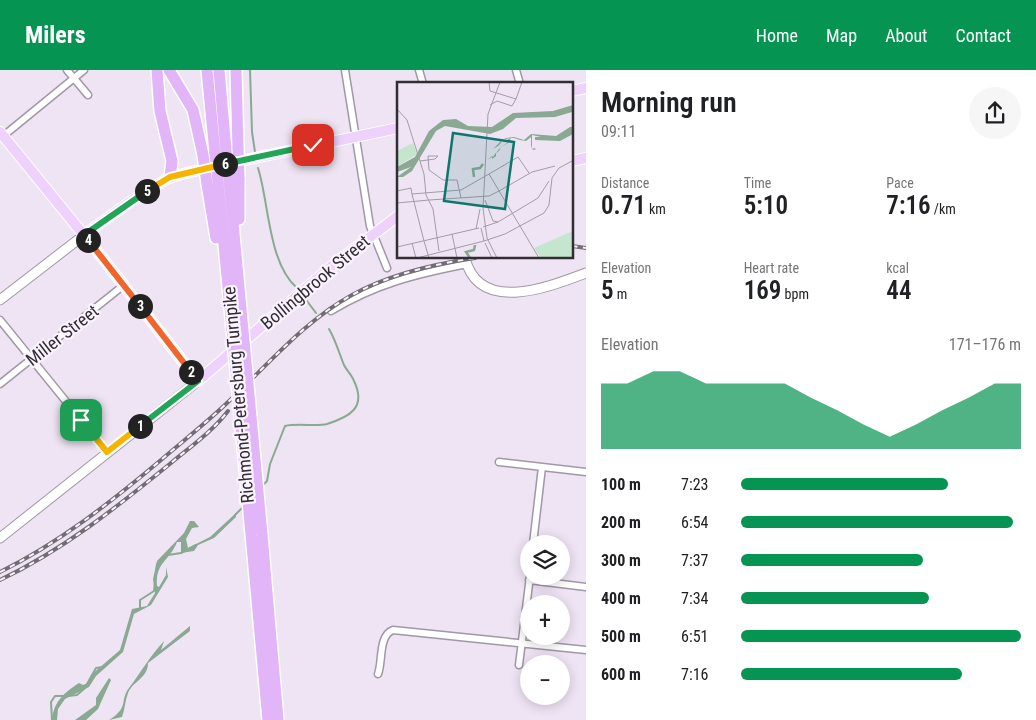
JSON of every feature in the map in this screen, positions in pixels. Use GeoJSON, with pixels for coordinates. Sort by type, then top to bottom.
{"type":"FeatureCollection","features":[{"type":"Feature","properties":{"kind":"highway"},"geometry":{"type":"LineString","coordinates":[[157,70],[160,111],[172,161],[170,177]]}},
{"type":"Feature","properties":{"kind":"highway"},"geometry":{"type":"LineString","coordinates":[[170,70],[193,110],[203,155],[223,181],[238,149],[236,71]]}},
{"type":"Feature","properties":{"kind":"highway","name":"Richmond-Petersburg Turnpike"},"geometry":{"type":"LineString","coordinates":[[207,70],[220,152],[236,310],[257,534],[268,720]]}},
{"type":"Feature","properties":{"kind":"highway","name":"Richmond-Petersburg Turnpike"},"geometry":{"type":"LineString","coordinates":[[218,70],[220,152]]}},
{"type":"Feature","properties":{"kind":"highway","name":"Richmond-Petersburg Turnpike"},"geometry":{"type":"LineString","coordinates":[[223,181],[238,273],[236,310],[232,329],[278,720]]}},
{"type":"Feature","properties":{"kind":"main road"},"geometry":{"type":"LineString","coordinates":[[84,235],[131,201],[170,177],[271,153],[397,128]]}},
{"type":"Feature","properties":{"kind":"main road"},"geometry":{"type":"LineString","coordinates":[[1,136],[84,235],[198,381]]}},
{"type":"Feature","properties":{"kind":"main road","name":"Bollingbrook Street"},"geometry":{"type":"LineString","coordinates":[[198,381],[333,265],[397,217]]}},
{"type":"Feature","properties":{"kind":"street"},"geometry":{"type":"LineString","coordinates":[[67,70],[88,95]]}},
{"type":"Feature","properties":{"kind":"street"},"geometry":{"type":"LineString","coordinates":[[1,136],[84,70]]}},
{"type":"Feature","properties":{"kind":"street"},"geometry":{"type":"LineString","coordinates":[[345,70],[354,137],[372,234],[387,268]]}},
{"type":"Feature","properties":{"kind":"street"},"geometry":{"type":"LineString","coordinates":[[0,300],[84,235]]}},
{"type":"Feature","properties":{"kind":"street"},"geometry":{"type":"LineString","coordinates":[[331,311],[362,293],[392,281],[466,261],[474,276],[488,288],[502,293],[520,292],[586,273]]}},
{"type":"Feature","properties":{"kind":"street","name":"Miller Street"},"geometry":{"type":"LineString","coordinates":[[0,384],[124,285]]}},
{"type":"Feature","properties":{"kind":"street"},"geometry":{"type":"LineString","coordinates":[[0,320],[107,452]]}},
{"type":"Feature","properties":{"kind":"street","name":"Bollingbrook Street"},"geometry":{"type":"LineString","coordinates":[[0,538],[198,381]]}},
{"type":"Feature","properties":{"kind":"street"},"geometry":{"type":"LineString","coordinates":[[499,462],[586,472]]}},
{"type":"Feature","properties":{"kind":"street"},"geometry":{"type":"LineString","coordinates":[[534,535],[542,467]]}},
{"type":"Feature","properties":{"kind":"street"},"geometry":{"type":"LineString","coordinates":[[570,584],[586,587]]}},
{"type":"Feature","properties":{"kind":"street"},"geometry":{"type":"LineString","coordinates":[[378,674],[387,632],[393,630],[520,643]]}},
{"type":"Feature","properties":{"kind":"street"},"geometry":{"type":"LineString","coordinates":[[519,665],[522,645]]}},
{"type":"Feature","properties":{"kind":"street"},"geometry":{"type":"LineString","coordinates":[[540,645],[586,650]]}},
{"type":"Feature","properties":{"kind":"shaded area"},"geometry":{"type":"Polygon","coordinates":[[[236,513],[236,517],[214,538],[198,545],[194,551],[181,553],[181,542],[177,542],[158,572],[157,586],[159,587],[166,575],[166,567],[168,577],[151,605],[134,614],[123,652],[96,676],[89,687],[65,699],[58,709],[57,720],[52,720],[57,703],[64,694],[79,683],[83,685],[88,683],[91,675],[120,650],[132,609],[147,606],[155,593],[153,579],[157,561],[184,533],[190,521],[194,521],[199,527],[192,528],[186,539],[188,548],[210,537],[236,513]]]}},
{"type":"Feature","properties":{"kind":"shaded area"},"geometry":{"type":"Polygon","coordinates":[[[190,626],[190,631],[148,663],[146,672],[128,693],[122,717],[109,720],[120,711],[126,693],[164,641],[161,650],[190,626]]]}},
{"type":"Feature","properties":{"kind":"shaded area"},"geometry":{"type":"Polygon","coordinates":[[[109,678],[111,680],[98,709],[86,720],[75,720],[96,705],[96,698],[109,678]]]}},
{"type":"Feature","properties":{"kind":"waterway"},"geometry":{"type":"LineString","coordinates":[[250,70],[252,132],[255,152]]}},
{"type":"Feature","properties":{"kind":"waterway"},"geometry":{"type":"LineString","coordinates":[[258,168],[275,248],[287,277],[297,288]]}},
{"type":"Feature","properties":{"kind":"waterway"},"geometry":{"type":"LineString","coordinates":[[304,297],[316,313]]}},
{"type":"Feature","properties":{"kind":"waterway"},"geometry":{"type":"LineString","coordinates":[[262,486],[267,481],[270,464],[285,426],[327,424],[349,414],[357,405],[357,390],[353,379],[344,365],[329,329]]}},
{"type":"Feature","properties":{"kind":"waterway"},"geometry":{"type":"LineString","coordinates":[[235,515],[244,506]]}},
{"type":"Feature","properties":{"kind":"waterway"},"geometry":{"type":"LineString","coordinates":[[168,555],[181,553],[196,545]]}},
{"type":"Feature","properties":{"kind":"waterway"},"geometry":{"type":"LineString","coordinates":[[140,608],[140,600],[154,591],[157,564]]}},
{"type":"Feature","properties":{"kind":"waterway"},"geometry":{"type":"LineString","coordinates":[[87,684],[96,668],[103,667]]}},
{"type":"Feature","properties":{"kind":"waterway"},"geometry":{"type":"LineString","coordinates":[[68,696],[77,695],[85,688]]}},
{"type":"Feature","properties":{"kind":"waterway"},"geometry":{"type":"LineString","coordinates":[[52,720],[51,702],[55,696],[63,696]]}},
{"type":"Feature","properties":{"kind":"railway"},"geometry":{"type":"LineString","coordinates":[[574,246],[586,248]]}},
{"type":"Feature","properties":{"kind":"railway"},"geometry":{"type":"LineString","coordinates":[[0,572],[64,535],[123,491],[211,418],[301,331],[334,306],[366,288],[396,276],[428,267],[470,259]]}},
{"type":"Feature","properties":{"kind":"railway"},"geometry":{"type":"LineString","coordinates":[[0,580],[46,555],[89,527],[201,439],[228,411]]}},
{"type":"Feature","properties":{"kind":"route"},"geometry":{"type":"LineString","coordinates":[[81,420],[107,452],[198,381],[84,235],[147,190],[170,177],[313,145]]}}]}
